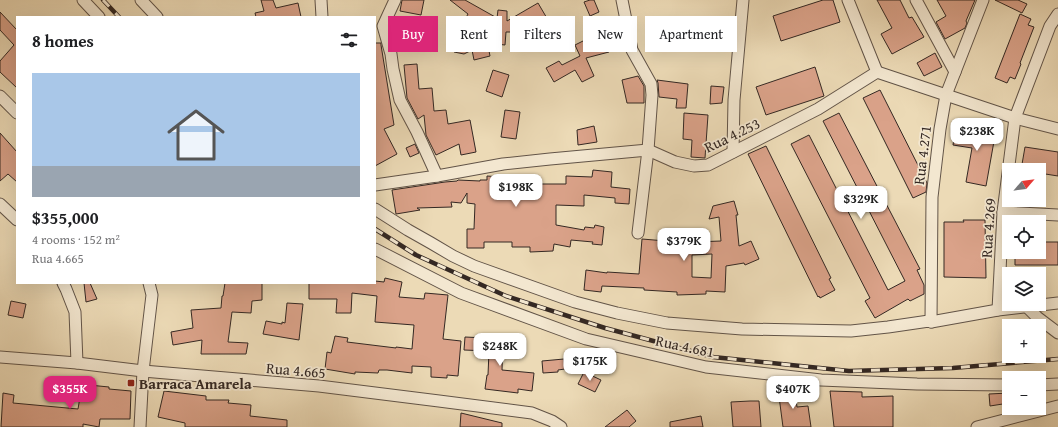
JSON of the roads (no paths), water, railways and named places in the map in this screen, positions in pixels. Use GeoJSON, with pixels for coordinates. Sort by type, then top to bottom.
{"type":"FeatureCollection","features":[{"type":"Feature","properties":{"kind":"street"},"geometry":{"type":"LineString","coordinates":[[83,0],[98,16]]}},
{"type":"Feature","properties":{"kind":"street"},"geometry":{"type":"LineString","coordinates":[[141,0],[156,16]]}},
{"type":"Feature","properties":{"kind":"street"},"geometry":{"type":"LineString","coordinates":[[321,0],[322,16]]}},
{"type":"Feature","properties":{"kind":"street"},"geometry":{"type":"LineString","coordinates":[[395,0],[379,26],[391,54],[400,100],[417,132],[437,176]]}},
{"type":"Feature","properties":{"kind":"street"},"geometry":{"type":"LineString","coordinates":[[622,0],[632,50],[651,84],[652,95],[648,150],[638,233]]}},
{"type":"Feature","properties":{"kind":"street"},"geometry":{"type":"LineString","coordinates":[[733,152],[734,100],[743,0]]}},
{"type":"Feature","properties":{"kind":"street"},"geometry":{"type":"LineString","coordinates":[[848,0],[877,72],[1015,118],[1058,129]]}},
{"type":"Feature","properties":{"kind":"street"},"geometry":{"type":"LineString","coordinates":[[916,0],[955,72]]}},
{"type":"Feature","properties":{"kind":"street","name":"Rua 4.271"},"geometry":{"type":"LineString","coordinates":[[932,322],[932,197],[940,129],[946,95],[983,0]]}},
{"type":"Feature","properties":{"kind":"street","name":"Rua 4.269"},"geometry":{"type":"LineString","coordinates":[[998,310],[1003,212],[1015,118],[1050,26],[1058,14]]}},
{"type":"Feature","properties":{"kind":"street","name":"Rua 4.253"},"geometry":{"type":"LineString","coordinates":[[376,185],[504,164],[648,150],[675,162],[694,166],[708,165],[818,109],[877,72]]}},
{"type":"Feature","properties":{"kind":"street"},"geometry":{"type":"LineString","coordinates":[[0,96],[16,112]]}},
{"type":"Feature","properties":{"kind":"street"},"geometry":{"type":"LineString","coordinates":[[0,204],[16,219]]}},
{"type":"Feature","properties":{"kind":"street"},"geometry":{"type":"LineString","coordinates":[[376,210],[430,243],[474,266],[575,302],[617,313],[667,323],[742,329],[851,330],[888,327],[929,321],[932,322],[1002,309]]}},
{"type":"Feature","properties":{"kind":"street"},"geometry":{"type":"LineString","coordinates":[[1003,212],[1058,215]]}},
{"type":"Feature","properties":{"kind":"street","name":"Rua 4.681"},"geometry":{"type":"LineString","coordinates":[[376,250],[460,293],[586,339],[706,367],[821,380],[917,384],[1002,385]]}},
{"type":"Feature","properties":{"kind":"street"},"geometry":{"type":"LineString","coordinates":[[64,284],[75,312],[77,363]]}},
{"type":"Feature","properties":{"kind":"street"},"geometry":{"type":"LineString","coordinates":[[140,427],[143,371],[152,295],[149,284]]}},
{"type":"Feature","properties":{"kind":"street"},"geometry":{"type":"LineString","coordinates":[[1046,305],[1058,304]]}},
{"type":"Feature","properties":{"kind":"street"},"geometry":{"type":"LineString","coordinates":[[1032,311],[1058,333]]}},
{"type":"Feature","properties":{"kind":"street","name":"Rua 4.665"},"geometry":{"type":"LineString","coordinates":[[0,357],[319,386],[532,413],[552,420],[561,427]]}},
{"type":"Feature","properties":{"kind":"street"},"geometry":{"type":"LineString","coordinates":[[1046,384],[1058,384]]}},
{"type":"Feature","properties":{"kind":"street"},"geometry":{"type":"LineString","coordinates":[[977,427],[1058,406]]}},
{"type":"Feature","properties":{"kind":"railway"},"geometry":{"type":"LineString","coordinates":[[103,0],[118,16]]}},
{"type":"Feature","properties":{"kind":"railway"},"geometry":{"type":"LineString","coordinates":[[376,230],[416,255],[506,296],[605,328],[713,357],[849,371],[953,368],[1058,359]]}},
{"type":"Feature","properties":{"kind":"place","name":"Barraca Amarela"},"geometry":{"type":"Point","coordinates":[131,383]}}]}
